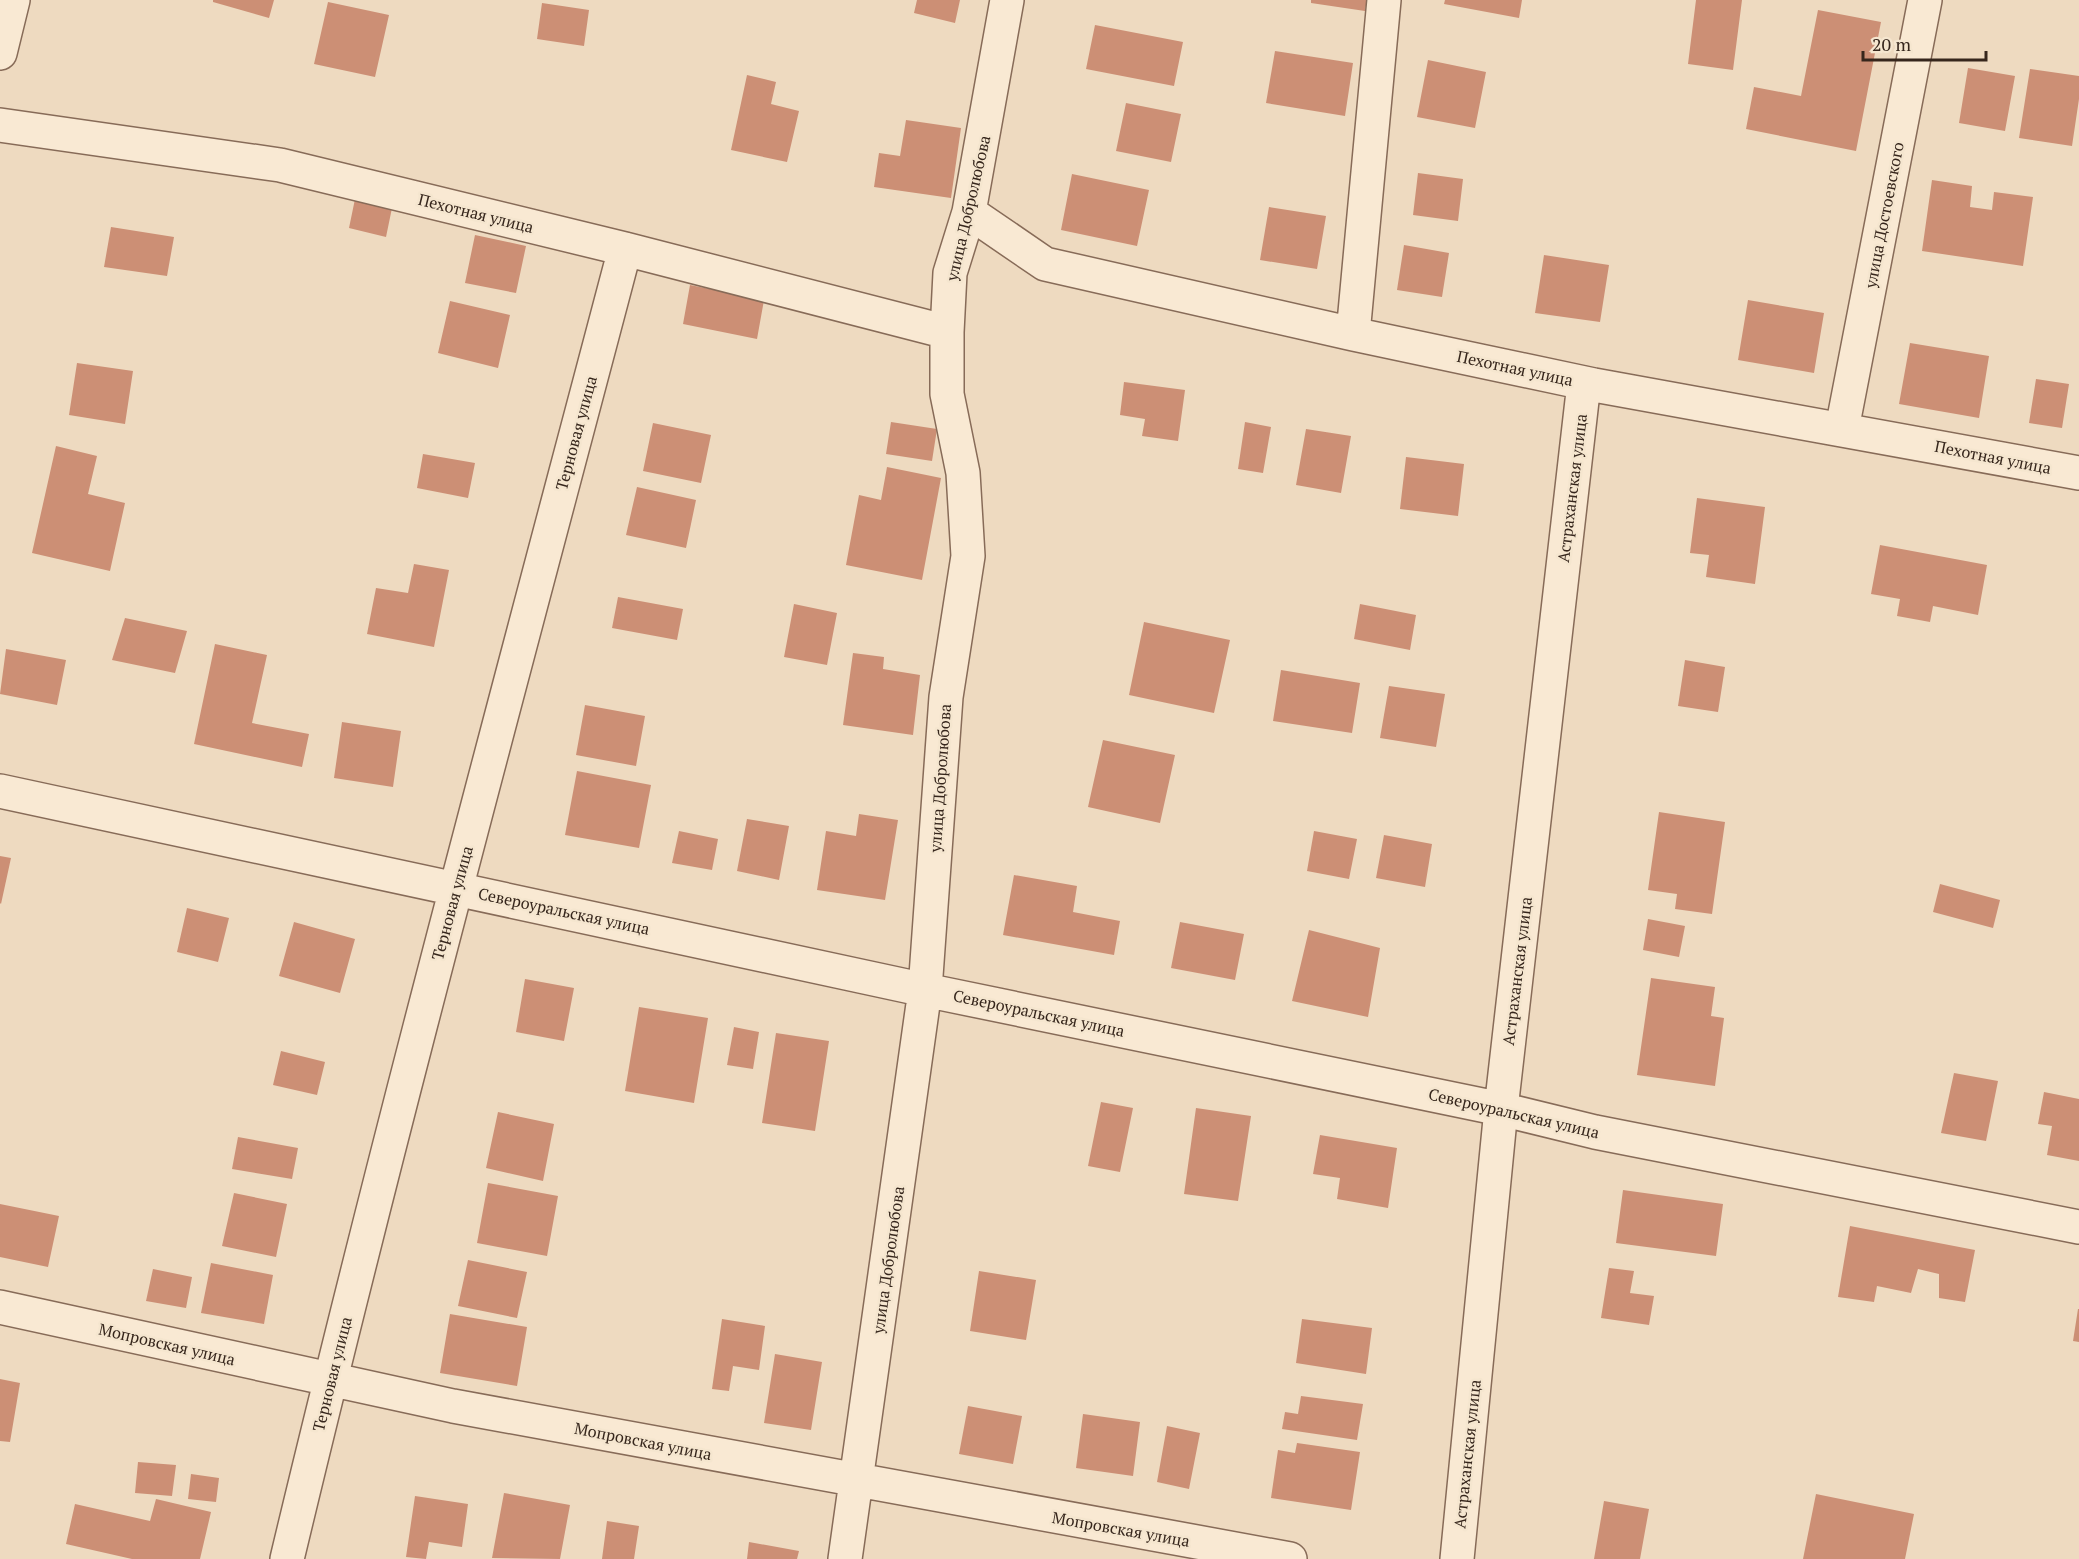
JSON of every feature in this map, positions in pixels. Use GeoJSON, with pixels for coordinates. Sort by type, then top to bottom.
{"type":"FeatureCollection","features":[{"type":"Feature","properties":{"kind":"street"},"geometry":{"type":"LineString","coordinates":[[0,53],[14,0]]}},
{"type":"Feature","properties":{"kind":"street","name":"улица Добролюбова"},"geometry":{"type":"LineString","coordinates":[[845,1559],[926,990],[946,697],[968,556],[963,473],[947,394],[950,273],[969,213],[1007,0]]}},
{"type":"Feature","properties":{"kind":"street"},"geometry":{"type":"LineString","coordinates":[[1353,334],[1384,0]]}},
{"type":"Feature","properties":{"kind":"street","name":"улица Достоевского"},"geometry":{"type":"LineString","coordinates":[[1842,429],[1925,0]]}},
{"type":"Feature","properties":{"kind":"street","name":"Пехотная улица"},"geometry":{"type":"LineString","coordinates":[[0,125],[279,165],[625,249],[947,332]]}},
{"type":"Feature","properties":{"kind":"street","name":"Пехотная улица"},"geometry":{"type":"LineString","coordinates":[[969,213],[1045,264],[1353,334],[1584,383],[2079,473]]}},
{"type":"Feature","properties":{"kind":"street","name":"Терновая улица"},"geometry":{"type":"LineString","coordinates":[[287,1559],[330,1380],[456,887],[625,249]]}},
{"type":"Feature","properties":{"kind":"street","name":"Астраханская улица"},"geometry":{"type":"LineString","coordinates":[[1457,1559],[1501,1109],[1584,383]]}},
{"type":"Feature","properties":{"kind":"street","name":"Североуральская улица"},"geometry":{"type":"LineString","coordinates":[[0,791],[456,887],[926,990],[1501,1109],[1596,1132],[2079,1227]]}},
{"type":"Feature","properties":{"kind":"street","name":"Мопровская улица"},"geometry":{"type":"LineString","coordinates":[[0,1307],[330,1380],[857,1482],[1290,1559]]}},
{"type":"Feature","properties":{"kind":"building"},"geometry":{"type":"Polygon","coordinates":[[[213,0],[274,0],[269,18],[213,2],[213,0]]]}},
{"type":"Feature","properties":{"kind":"building"},"geometry":{"type":"Polygon","coordinates":[[[917,0],[960,0],[955,23],[914,13],[917,0]]]}},
{"type":"Feature","properties":{"kind":"building"},"geometry":{"type":"Polygon","coordinates":[[[1311,0],[1367,0],[1365,11],[1311,3],[1311,0]]]}},
{"type":"Feature","properties":{"kind":"building"},"geometry":{"type":"Polygon","coordinates":[[[1445,0],[1522,0],[1519,18],[1444,4],[1445,0]]]}},
{"type":"Feature","properties":{"kind":"building"},"geometry":{"type":"Polygon","coordinates":[[[1696,0],[1742,0],[1733,70],[1688,64],[1696,0]]]}},
{"type":"Feature","properties":{"kind":"building"},"geometry":{"type":"Polygon","coordinates":[[[328,2],[389,15],[375,77],[314,64],[328,2]]]}},
{"type":"Feature","properties":{"kind":"building"},"geometry":{"type":"Polygon","coordinates":[[[542,3],[589,10],[584,46],[537,39],[542,3]]]}},
{"type":"Feature","properties":{"kind":"building"},"geometry":{"type":"Polygon","coordinates":[[[1818,10],[1881,22],[1856,151],[1746,129],[1754,87],[1801,96],[1818,10]]]}},
{"type":"Feature","properties":{"kind":"building"},"geometry":{"type":"Polygon","coordinates":[[[1095,25],[1183,42],[1174,86],[1086,69],[1095,25]]]}},
{"type":"Feature","properties":{"kind":"building"},"geometry":{"type":"Polygon","coordinates":[[[1275,51],[1353,63],[1345,116],[1266,103],[1275,51]]]}},
{"type":"Feature","properties":{"kind":"building"},"geometry":{"type":"Polygon","coordinates":[[[1428,60],[1486,72],[1475,128],[1417,117],[1428,60]]]}},
{"type":"Feature","properties":{"kind":"building"},"geometry":{"type":"Polygon","coordinates":[[[1968,68],[2015,76],[2005,131],[1959,123],[1968,68]]]}},
{"type":"Feature","properties":{"kind":"building"},"geometry":{"type":"Polygon","coordinates":[[[2030,69],[2079,76],[2079,99],[2072,146],[2019,138],[2030,69]]]}},
{"type":"Feature","properties":{"kind":"building"},"geometry":{"type":"Polygon","coordinates":[[[747,75],[776,82],[771,104],[799,111],[787,162],[731,150],[747,75]]]}},
{"type":"Feature","properties":{"kind":"building"},"geometry":{"type":"Polygon","coordinates":[[[1126,103],[1181,114],[1171,162],[1116,151],[1126,103]]]}},
{"type":"Feature","properties":{"kind":"building"},"geometry":{"type":"Polygon","coordinates":[[[906,120],[961,128],[951,198],[874,187],[879,153],[900,156],[906,120]]]}},
{"type":"Feature","properties":{"kind":"building"},"geometry":{"type":"Polygon","coordinates":[[[1418,173],[1463,179],[1458,221],[1413,215],[1418,173]]]}},
{"type":"Feature","properties":{"kind":"building"},"geometry":{"type":"Polygon","coordinates":[[[1072,174],[1149,190],[1137,246],[1061,230],[1072,174]]]}},
{"type":"Feature","properties":{"kind":"building"},"geometry":{"type":"Polygon","coordinates":[[[1932,180],[1972,186],[1970,207],[1992,210],[1994,192],[2033,197],[2023,266],[1922,251],[1932,180]]]}},
{"type":"Feature","properties":{"kind":"building"},"geometry":{"type":"Polygon","coordinates":[[[355,199],[392,208],[386,237],[349,228],[355,199]]]}},
{"type":"Feature","properties":{"kind":"building"},"geometry":{"type":"Polygon","coordinates":[[[1269,207],[1326,216],[1317,269],[1260,260],[1269,207]]]}},
{"type":"Feature","properties":{"kind":"building"},"geometry":{"type":"Polygon","coordinates":[[[111,227],[174,237],[167,276],[104,267],[111,227]]]}},
{"type":"Feature","properties":{"kind":"building"},"geometry":{"type":"Polygon","coordinates":[[[475,235],[526,246],[516,293],[465,283],[475,235]]]}},
{"type":"Feature","properties":{"kind":"building"},"geometry":{"type":"Polygon","coordinates":[[[1404,245],[1449,253],[1442,297],[1397,290],[1404,245]]]}},
{"type":"Feature","properties":{"kind":"building"},"geometry":{"type":"Polygon","coordinates":[[[1544,255],[1609,265],[1600,322],[1535,313],[1544,255]]]}},
{"type":"Feature","properties":{"kind":"building"},"geometry":{"type":"Polygon","coordinates":[[[690,285],[764,300],[757,339],[683,324],[690,285]]]}},
{"type":"Feature","properties":{"kind":"building"},"geometry":{"type":"Polygon","coordinates":[[[1748,300],[1824,313],[1814,373],[1738,360],[1748,300]]]}},
{"type":"Feature","properties":{"kind":"building"},"geometry":{"type":"Polygon","coordinates":[[[450,301],[510,315],[498,368],[438,353],[450,301]]]}},
{"type":"Feature","properties":{"kind":"building"},"geometry":{"type":"Polygon","coordinates":[[[1910,343],[1989,356],[1979,418],[1899,404],[1910,343]]]}},
{"type":"Feature","properties":{"kind":"building"},"geometry":{"type":"Polygon","coordinates":[[[77,363],[133,371],[125,424],[69,415],[77,363]]]}},
{"type":"Feature","properties":{"kind":"building"},"geometry":{"type":"Polygon","coordinates":[[[2036,379],[2069,384],[2062,428],[2029,423],[2036,379]]]}},
{"type":"Feature","properties":{"kind":"building"},"geometry":{"type":"Polygon","coordinates":[[[1124,382],[1185,390],[1178,441],[1142,436],[1145,419],[1120,415],[1124,382]]]}},
{"type":"Feature","properties":{"kind":"building"},"geometry":{"type":"Polygon","coordinates":[[[891,422],[937,429],[932,461],[886,454],[891,422]]]}},
{"type":"Feature","properties":{"kind":"building"},"geometry":{"type":"Polygon","coordinates":[[[1245,422],[1271,427],[1263,473],[1238,469],[1245,422]]]}},
{"type":"Feature","properties":{"kind":"building"},"geometry":{"type":"Polygon","coordinates":[[[653,423],[711,435],[701,483],[643,471],[653,423]]]}},
{"type":"Feature","properties":{"kind":"building"},"geometry":{"type":"Polygon","coordinates":[[[1306,429],[1351,436],[1341,493],[1296,485],[1306,429]]]}},
{"type":"Feature","properties":{"kind":"building"},"geometry":{"type":"Polygon","coordinates":[[[56,446],[97,456],[88,494],[125,503],[110,571],[32,553],[56,446]]]}},
{"type":"Feature","properties":{"kind":"building"},"geometry":{"type":"Polygon","coordinates":[[[423,454],[475,463],[468,498],[417,488],[423,454]]]}},
{"type":"Feature","properties":{"kind":"building"},"geometry":{"type":"Polygon","coordinates":[[[1406,457],[1464,464],[1458,516],[1400,509],[1406,457]]]}},
{"type":"Feature","properties":{"kind":"building"},"geometry":{"type":"Polygon","coordinates":[[[887,467],[941,478],[922,580],[846,565],[859,495],[881,500],[887,467]]]}},
{"type":"Feature","properties":{"kind":"building"},"geometry":{"type":"Polygon","coordinates":[[[637,487],[696,500],[686,548],[626,535],[637,487]]]}},
{"type":"Feature","properties":{"kind":"building"},"geometry":{"type":"Polygon","coordinates":[[[1697,498],[1765,507],[1755,584],[1706,577],[1709,555],[1690,553],[1697,498]]]}},
{"type":"Feature","properties":{"kind":"building"},"geometry":{"type":"Polygon","coordinates":[[[1880,545],[1987,565],[1978,615],[1933,606],[1930,622],[1897,616],[1900,599],[1871,594],[1880,545]]]}},
{"type":"Feature","properties":{"kind":"building"},"geometry":{"type":"Polygon","coordinates":[[[414,564],[449,570],[434,647],[367,634],[376,588],[408,593],[414,564]]]}},
{"type":"Feature","properties":{"kind":"building"},"geometry":{"type":"Polygon","coordinates":[[[618,597],[683,609],[677,640],[612,628],[618,597]]]}},
{"type":"Feature","properties":{"kind":"building"},"geometry":{"type":"Polygon","coordinates":[[[794,604],[837,613],[827,665],[784,657],[794,604]]]}},
{"type":"Feature","properties":{"kind":"building"},"geometry":{"type":"Polygon","coordinates":[[[1360,604],[1416,615],[1410,650],[1354,639],[1360,604]]]}},
{"type":"Feature","properties":{"kind":"building"},"geometry":{"type":"Polygon","coordinates":[[[125,618],[187,631],[175,673],[112,660],[125,618]]]}},
{"type":"Feature","properties":{"kind":"building"},"geometry":{"type":"Polygon","coordinates":[[[1144,622],[1230,640],[1214,713],[1129,695],[1144,622]]]}},
{"type":"Feature","properties":{"kind":"building"},"geometry":{"type":"Polygon","coordinates":[[[215,644],[267,655],[252,723],[309,734],[302,767],[194,744],[215,644]]]}},
{"type":"Feature","properties":{"kind":"building"},"geometry":{"type":"Polygon","coordinates":[[[6,649],[66,660],[57,705],[0,694],[6,649]]]}},
{"type":"Feature","properties":{"kind":"building"},"geometry":{"type":"Polygon","coordinates":[[[853,653],[884,657],[883,669],[920,675],[913,735],[843,725],[853,653]]]}},
{"type":"Feature","properties":{"kind":"building"},"geometry":{"type":"Polygon","coordinates":[[[1685,660],[1725,667],[1718,712],[1678,706],[1685,660]]]}},
{"type":"Feature","properties":{"kind":"building"},"geometry":{"type":"Polygon","coordinates":[[[1281,670],[1360,683],[1352,733],[1273,721],[1281,670]]]}},
{"type":"Feature","properties":{"kind":"building"},"geometry":{"type":"Polygon","coordinates":[[[1389,686],[1445,694],[1436,747],[1380,738],[1389,686]]]}},
{"type":"Feature","properties":{"kind":"building"},"geometry":{"type":"Polygon","coordinates":[[[585,705],[645,716],[636,766],[576,755],[585,705]]]}},
{"type":"Feature","properties":{"kind":"building"},"geometry":{"type":"Polygon","coordinates":[[[342,722],[401,731],[393,787],[334,778],[342,722]]]}},
{"type":"Feature","properties":{"kind":"building"},"geometry":{"type":"Polygon","coordinates":[[[1103,740],[1175,755],[1160,823],[1088,807],[1103,740]]]}},
{"type":"Feature","properties":{"kind":"building"},"geometry":{"type":"Polygon","coordinates":[[[577,771],[651,785],[639,848],[565,835],[577,771]]]}},
{"type":"Feature","properties":{"kind":"building"},"geometry":{"type":"Polygon","coordinates":[[[1659,812],[1725,822],[1712,914],[1675,909],[1677,894],[1648,890],[1659,812]]]}},
{"type":"Feature","properties":{"kind":"building"},"geometry":{"type":"Polygon","coordinates":[[[859,814],[898,820],[885,900],[817,890],[826,831],[856,836],[859,814]]]}},
{"type":"Feature","properties":{"kind":"building"},"geometry":{"type":"Polygon","coordinates":[[[747,819],[789,826],[779,880],[737,871],[747,819]]]}},
{"type":"Feature","properties":{"kind":"building"},"geometry":{"type":"Polygon","coordinates":[[[679,831],[718,839],[712,870],[672,863],[679,831]]]}},
{"type":"Feature","properties":{"kind":"building"},"geometry":{"type":"Polygon","coordinates":[[[1314,831],[1357,839],[1349,879],[1307,871],[1314,831]]]}},
{"type":"Feature","properties":{"kind":"building"},"geometry":{"type":"Polygon","coordinates":[[[1384,835],[1432,844],[1425,887],[1376,878],[1384,835]]]}},
{"type":"Feature","properties":{"kind":"building"},"geometry":{"type":"Polygon","coordinates":[[[0,856],[11,858],[1,904],[0,903],[0,856]]]}},
{"type":"Feature","properties":{"kind":"building"},"geometry":{"type":"Polygon","coordinates":[[[1014,875],[1077,886],[1073,912],[1120,921],[1114,955],[1003,935],[1014,875]]]}},
{"type":"Feature","properties":{"kind":"building"},"geometry":{"type":"Polygon","coordinates":[[[1940,884],[2000,900],[1993,928],[1933,912],[1940,884]]]}},
{"type":"Feature","properties":{"kind":"building"},"geometry":{"type":"Polygon","coordinates":[[[187,908],[229,918],[218,962],[177,952],[187,908]]]}},
{"type":"Feature","properties":{"kind":"building"},"geometry":{"type":"Polygon","coordinates":[[[1648,919],[1685,926],[1679,957],[1643,950],[1648,919]]]}},
{"type":"Feature","properties":{"kind":"building"},"geometry":{"type":"Polygon","coordinates":[[[294,922],[355,939],[340,993],[279,976],[294,922]]]}},
{"type":"Feature","properties":{"kind":"building"},"geometry":{"type":"Polygon","coordinates":[[[1180,922],[1244,934],[1235,980],[1171,968],[1180,922]]]}},
{"type":"Feature","properties":{"kind":"building"},"geometry":{"type":"Polygon","coordinates":[[[1309,930],[1380,948],[1368,1017],[1292,1001],[1309,930]]]}},
{"type":"Feature","properties":{"kind":"building"},"geometry":{"type":"Polygon","coordinates":[[[1651,978],[1715,987],[1711,1016],[1724,1018],[1715,1086],[1637,1075],[1651,978]]]}},
{"type":"Feature","properties":{"kind":"building"},"geometry":{"type":"Polygon","coordinates":[[[525,979],[574,988],[564,1041],[516,1032],[525,979]]]}},
{"type":"Feature","properties":{"kind":"building"},"geometry":{"type":"Polygon","coordinates":[[[639,1007],[708,1018],[694,1103],[625,1091],[639,1007]]]}},
{"type":"Feature","properties":{"kind":"building"},"geometry":{"type":"Polygon","coordinates":[[[734,1027],[759,1032],[753,1069],[727,1065],[734,1027]]]}},
{"type":"Feature","properties":{"kind":"building"},"geometry":{"type":"Polygon","coordinates":[[[776,1033],[829,1041],[815,1131],[762,1123],[776,1033]]]}},
{"type":"Feature","properties":{"kind":"building"},"geometry":{"type":"Polygon","coordinates":[[[281,1051],[325,1062],[317,1095],[273,1085],[281,1051]]]}},
{"type":"Feature","properties":{"kind":"building"},"geometry":{"type":"Polygon","coordinates":[[[1954,1073],[1998,1081],[1986,1141],[1941,1133],[1954,1073]]]}},
{"type":"Feature","properties":{"kind":"building"},"geometry":{"type":"Polygon","coordinates":[[[2044,1092],[2079,1099],[2079,1161],[2047,1155],[2052,1126],[2038,1124],[2044,1092]]]}},
{"type":"Feature","properties":{"kind":"building"},"geometry":{"type":"Polygon","coordinates":[[[1101,1102],[1133,1108],[1120,1172],[1088,1166],[1101,1102]]]}},
{"type":"Feature","properties":{"kind":"building"},"geometry":{"type":"Polygon","coordinates":[[[1196,1108],[1251,1116],[1238,1201],[1184,1194],[1196,1108]]]}},
{"type":"Feature","properties":{"kind":"building"},"geometry":{"type":"Polygon","coordinates":[[[498,1112],[554,1124],[543,1181],[486,1168],[498,1112]]]}},
{"type":"Feature","properties":{"kind":"building"},"geometry":{"type":"Polygon","coordinates":[[[1320,1135],[1397,1148],[1388,1208],[1337,1199],[1340,1178],[1313,1174],[1320,1135]]]}},
{"type":"Feature","properties":{"kind":"building"},"geometry":{"type":"Polygon","coordinates":[[[238,1137],[298,1148],[292,1179],[232,1169],[238,1137]]]}},
{"type":"Feature","properties":{"kind":"building"},"geometry":{"type":"Polygon","coordinates":[[[488,1183],[558,1196],[547,1256],[477,1243],[488,1183]]]}},
{"type":"Feature","properties":{"kind":"building"},"geometry":{"type":"Polygon","coordinates":[[[1623,1190],[1723,1204],[1716,1256],[1616,1243],[1623,1190]]]}},
{"type":"Feature","properties":{"kind":"building"},"geometry":{"type":"Polygon","coordinates":[[[234,1193],[287,1204],[276,1257],[222,1246],[234,1193]]]}},
{"type":"Feature","properties":{"kind":"building"},"geometry":{"type":"Polygon","coordinates":[[[0,1204],[59,1216],[48,1267],[0,1257],[0,1204]]]}},
{"type":"Feature","properties":{"kind":"building"},"geometry":{"type":"Polygon","coordinates":[[[1850,1226],[1975,1250],[1965,1302],[1939,1298],[1939,1274],[1918,1269],[1911,1293],[1877,1286],[1874,1302],[1838,1297],[1850,1226]]]}},
{"type":"Feature","properties":{"kind":"building"},"geometry":{"type":"Polygon","coordinates":[[[468,1260],[527,1272],[517,1318],[458,1306],[468,1260]]]}},
{"type":"Feature","properties":{"kind":"building"},"geometry":{"type":"Polygon","coordinates":[[[211,1263],[273,1275],[264,1324],[201,1313],[211,1263]]]}},
{"type":"Feature","properties":{"kind":"building"},"geometry":{"type":"Polygon","coordinates":[[[1609,1268],[1634,1271],[1630,1293],[1654,1296],[1649,1325],[1601,1318],[1609,1268]]]}},
{"type":"Feature","properties":{"kind":"building"},"geometry":{"type":"Polygon","coordinates":[[[153,1269],[192,1277],[186,1308],[146,1301],[153,1269]]]}},
{"type":"Feature","properties":{"kind":"building"},"geometry":{"type":"Polygon","coordinates":[[[979,1271],[1036,1280],[1026,1340],[970,1331],[979,1271]]]}},
{"type":"Feature","properties":{"kind":"building"},"geometry":{"type":"Polygon","coordinates":[[[2079,1309],[2079,1342],[2073,1341],[2079,1309]]]}},
{"type":"Feature","properties":{"kind":"building"},"geometry":{"type":"Polygon","coordinates":[[[450,1314],[527,1327],[517,1386],[440,1373],[450,1314]]]}},
{"type":"Feature","properties":{"kind":"building"},"geometry":{"type":"Polygon","coordinates":[[[722,1319],[765,1326],[759,1370],[733,1366],[729,1391],[712,1389],[722,1319]]]}},
{"type":"Feature","properties":{"kind":"building"},"geometry":{"type":"Polygon","coordinates":[[[1302,1319],[1372,1328],[1366,1374],[1296,1363],[1302,1319]]]}},
{"type":"Feature","properties":{"kind":"building"},"geometry":{"type":"Polygon","coordinates":[[[775,1354],[822,1362],[811,1430],[764,1423],[775,1354]]]}},
{"type":"Feature","properties":{"kind":"building"},"geometry":{"type":"Polygon","coordinates":[[[0,1379],[20,1383],[10,1442],[0,1441],[0,1379]]]}},
{"type":"Feature","properties":{"kind":"building"},"geometry":{"type":"Polygon","coordinates":[[[1301,1396],[1363,1404],[1357,1440],[1282,1429],[1285,1412],[1298,1414],[1301,1396]]]}},
{"type":"Feature","properties":{"kind":"building"},"geometry":{"type":"Polygon","coordinates":[[[968,1406],[1022,1416],[1013,1464],[959,1454],[968,1406]]]}},
{"type":"Feature","properties":{"kind":"building"},"geometry":{"type":"Polygon","coordinates":[[[1083,1414],[1140,1422],[1133,1476],[1076,1468],[1083,1414]]]}},
{"type":"Feature","properties":{"kind":"building"},"geometry":{"type":"Polygon","coordinates":[[[1167,1426],[1200,1433],[1189,1489],[1157,1482],[1167,1426]]]}},
{"type":"Feature","properties":{"kind":"building"},"geometry":{"type":"Polygon","coordinates":[[[1297,1443],[1360,1452],[1351,1510],[1271,1498],[1278,1450],[1295,1453],[1297,1443]]]}},
{"type":"Feature","properties":{"kind":"building"},"geometry":{"type":"Polygon","coordinates":[[[138,1462],[176,1465],[172,1496],[135,1493],[138,1462]]]}},
{"type":"Feature","properties":{"kind":"building"},"geometry":{"type":"Polygon","coordinates":[[[191,1474],[219,1478],[216,1502],[188,1499],[191,1474]]]}},
{"type":"Feature","properties":{"kind":"building"},"geometry":{"type":"Polygon","coordinates":[[[504,1493],[570,1505],[560,1559],[492,1558],[504,1493]]]}},
{"type":"Feature","properties":{"kind":"building"},"geometry":{"type":"Polygon","coordinates":[[[1816,1494],[1914,1514],[1905,1559],[1803,1559],[1816,1494]]]}},
{"type":"Feature","properties":{"kind":"building"},"geometry":{"type":"Polygon","coordinates":[[[415,1496],[468,1504],[462,1547],[429,1542],[426,1559],[406,1557],[415,1496]]]}},
{"type":"Feature","properties":{"kind":"building"},"geometry":{"type":"Polygon","coordinates":[[[156,1499],[211,1512],[200,1559],[132,1559],[66,1544],[75,1504],[150,1521],[156,1499]]]}},
{"type":"Feature","properties":{"kind":"building"},"geometry":{"type":"Polygon","coordinates":[[[1604,1501],[1649,1509],[1640,1559],[1594,1559],[1604,1501]]]}},
{"type":"Feature","properties":{"kind":"building"},"geometry":{"type":"Polygon","coordinates":[[[607,1521],[639,1526],[634,1559],[602,1559],[607,1521]]]}},
{"type":"Feature","properties":{"kind":"building"},"geometry":{"type":"Polygon","coordinates":[[[749,1542],[799,1551],[797,1559],[747,1559],[749,1542]]]}}]}
